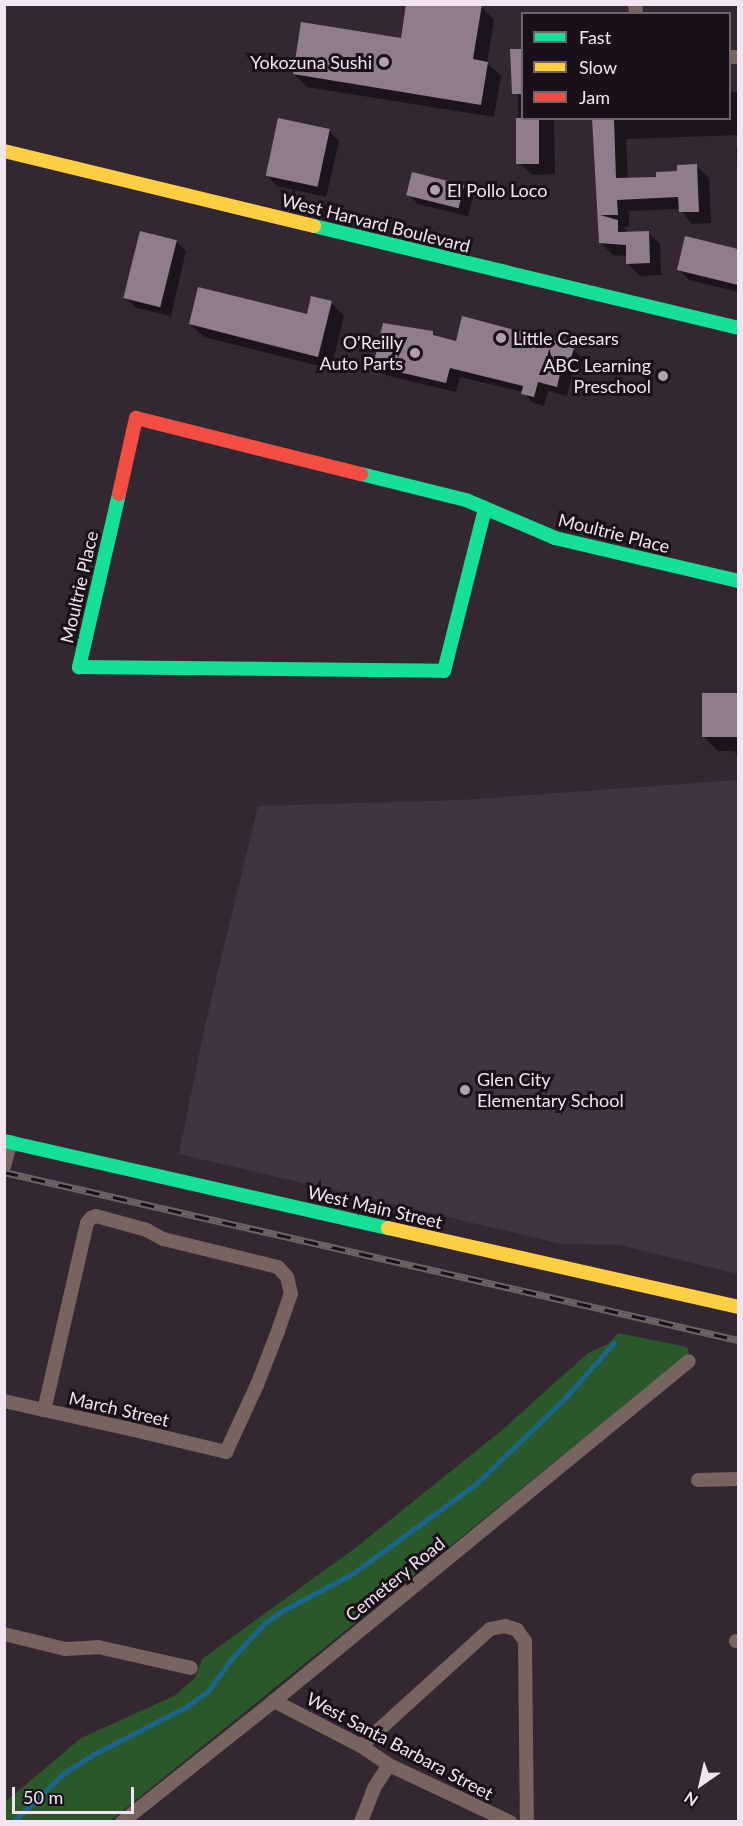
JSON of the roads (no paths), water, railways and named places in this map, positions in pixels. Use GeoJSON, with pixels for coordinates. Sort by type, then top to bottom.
{"type":"FeatureCollection","features":[{"type":"Feature","properties":{"kind":"street","name":"West Harvard Boulevard"},"geometry":{"type":"LineString","coordinates":[[4,151],[738,328]]}},
{"type":"Feature","properties":{"kind":"street","name":"Moultrie Place"},"geometry":{"type":"LineString","coordinates":[[485,509],[444,671],[79,667],[136,418],[466,500],[555,538],[738,581]]}},
{"type":"Feature","properties":{"kind":"street"},"geometry":{"type":"LineString","coordinates":[[4,1166],[8,1142]]}},
{"type":"Feature","properties":{"kind":"street","name":"West Main Street"},"geometry":{"type":"LineString","coordinates":[[8,1142],[738,1307]]}},
{"type":"Feature","properties":{"kind":"street","name":"March Street"},"geometry":{"type":"LineString","coordinates":[[4,1401],[226,1452],[257,1385],[291,1294],[287,1277],[278,1267],[163,1239],[147,1230],[96,1216],[87,1223],[44,1410]]}},
{"type":"Feature","properties":{"kind":"street","name":"Cemetery Road"},"geometry":{"type":"LineString","coordinates":[[122,1821],[274,1701],[689,1361]]}},
{"type":"Feature","properties":{"kind":"street"},"geometry":{"type":"LineString","coordinates":[[698,1480],[738,1479]]}},
{"type":"Feature","properties":{"kind":"street"},"geometry":{"type":"LineString","coordinates":[[361,1746],[490,1629],[505,1626],[517,1630],[525,1641],[527,1821]]}},
{"type":"Feature","properties":{"kind":"street"},"geometry":{"type":"LineString","coordinates":[[4,1634],[65,1648],[98,1647],[191,1668]]}},
{"type":"Feature","properties":{"kind":"street","name":"West Santa Barbara Street"},"geometry":{"type":"LineString","coordinates":[[274,1701],[361,1746],[389,1765],[510,1821]]}},
{"type":"Feature","properties":{"kind":"street"},"geometry":{"type":"LineString","coordinates":[[361,1821],[374,1788],[389,1765]]}},
{"type":"Feature","properties":{"kind":"waterway"},"geometry":{"type":"LineString","coordinates":[[13,1822],[63,1774],[92,1755],[186,1707],[208,1691],[233,1657],[265,1623],[282,1611],[352,1574],[476,1484],[566,1397],[614,1343]]}},
{"type":"Feature","properties":{"kind":"railway"},"geometry":{"type":"LineString","coordinates":[[4,1172],[738,1340]]}},
{"type":"Feature","properties":{"kind":"place","name":"Yokozuna Sushi"},"geometry":{"type":"Point","coordinates":[384,62]}},
{"type":"Feature","properties":{"kind":"place","name":"El Pollo Loco"},"geometry":{"type":"Point","coordinates":[435,190]}},
{"type":"Feature","properties":{"kind":"place","name":"Little Caesars"},"geometry":{"type":"Point","coordinates":[501,338]}},
{"type":"Feature","properties":{"kind":"place","name":"O'Reilly Auto Parts"},"geometry":{"type":"Point","coordinates":[415,353]}},
{"type":"Feature","properties":{"kind":"place","name":"ABC Learning Preschool"},"geometry":{"type":"Point","coordinates":[663,376]}},
{"type":"Feature","properties":{"kind":"place","name":"Glen City Elementary School"},"geometry":{"type":"Point","coordinates":[465,1090]}}]}
